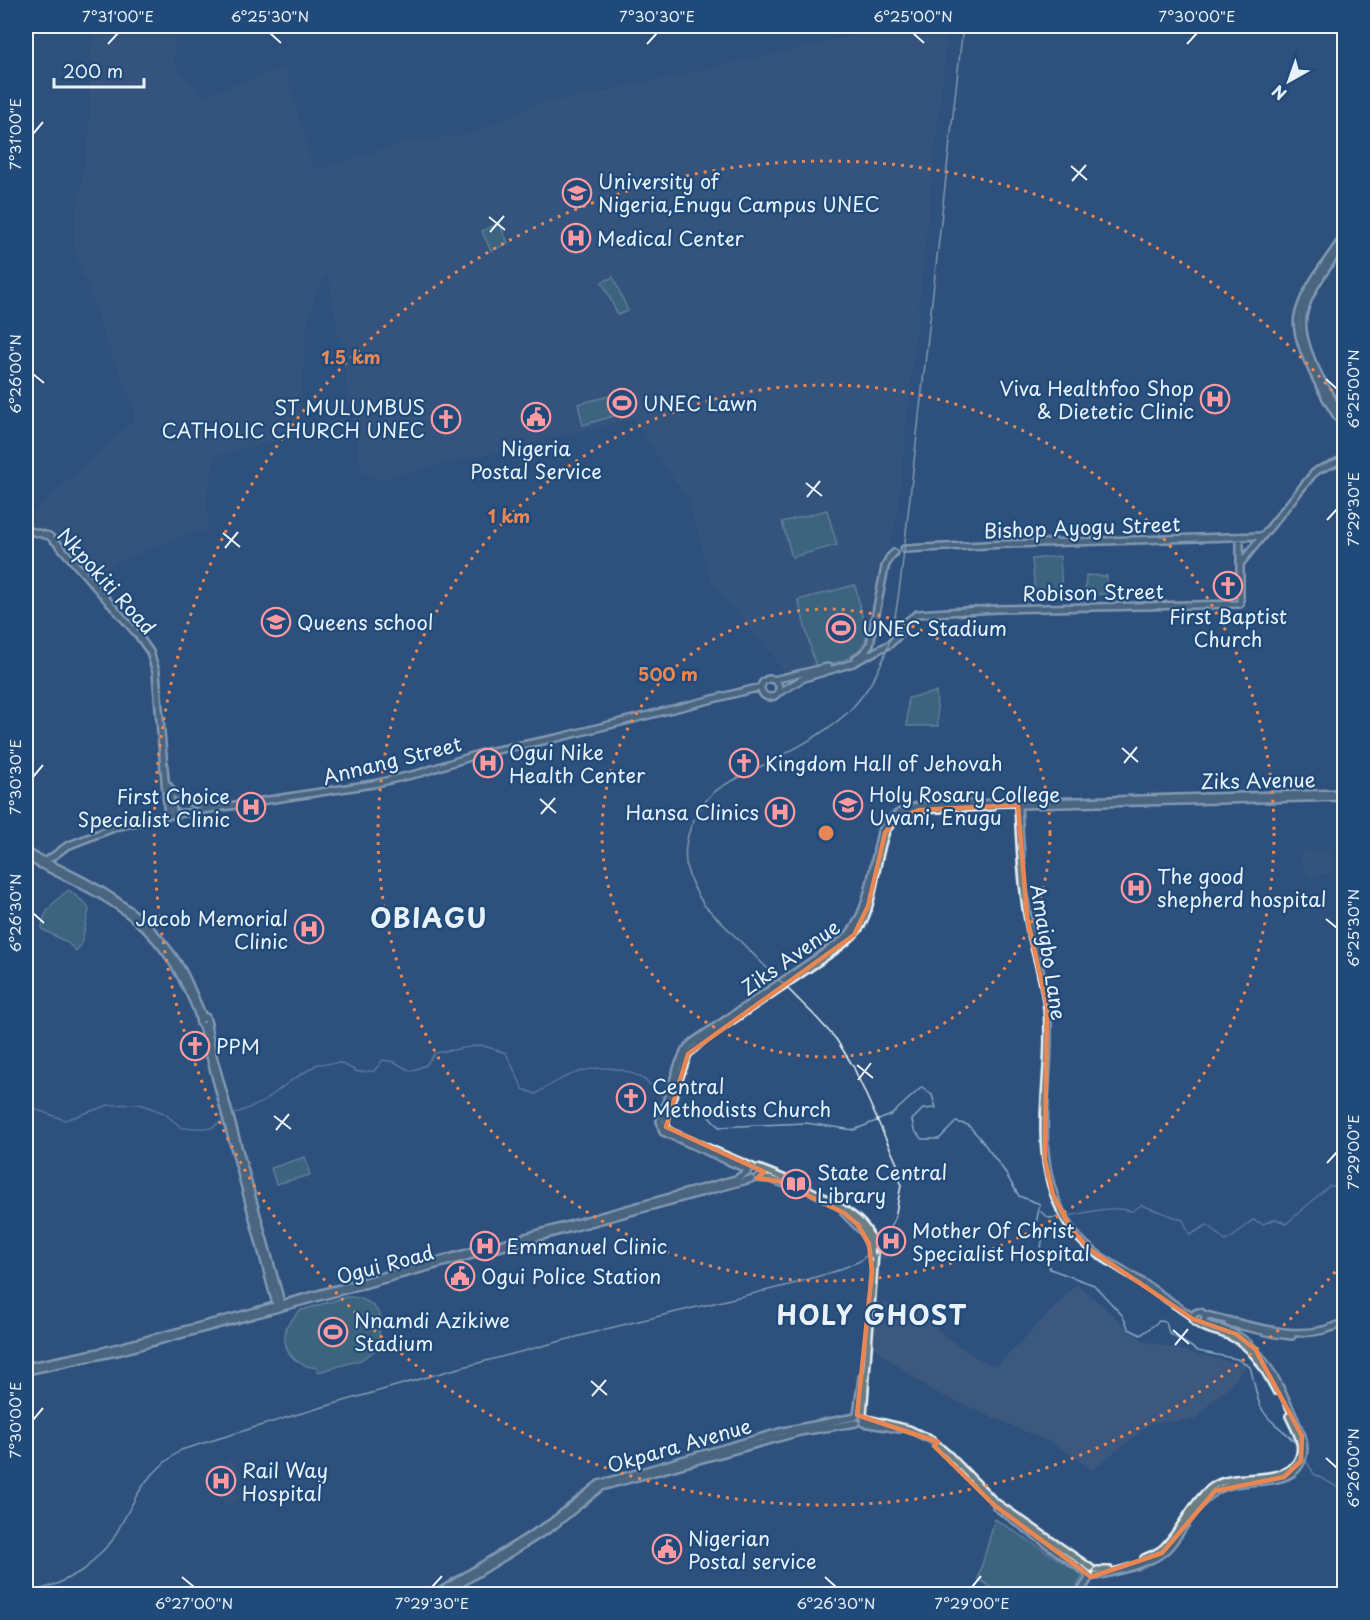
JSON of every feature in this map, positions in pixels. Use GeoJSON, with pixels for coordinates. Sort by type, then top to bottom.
{"type":"FeatureCollection","features":[{"type":"Feature","properties":{"kind":"main road"},"geometry":{"type":"LineString","coordinates":[[1344,236],[1310,287],[1297,325],[1302,346],[1316,378],[1344,427]]}},
{"type":"Feature","properties":{"kind":"main road"},"geometry":{"type":"LineString","coordinates":[[1344,243],[1311,293],[1303,313],[1302,326],[1313,361],[1344,419]]}},
{"type":"Feature","properties":{"kind":"main road"},"geometry":{"type":"LineString","coordinates":[[1240,564],[1315,472],[1344,459]]}},
{"type":"Feature","properties":{"kind":"main road","name":"Nkpokiti Road"},"geometry":{"type":"LineString","coordinates":[[26,530],[52,538],[128,622],[150,652],[156,672],[164,774]]}},
{"type":"Feature","properties":{"kind":"main road","name":"Bishop Ayogu Street"},"geometry":{"type":"LineString","coordinates":[[904,549],[1261,536]]}},
{"type":"Feature","properties":{"kind":"main road"},"geometry":{"type":"LineString","coordinates":[[1240,538],[1240,564]]}},
{"type":"Feature","properties":{"kind":"main road"},"geometry":{"type":"LineString","coordinates":[[868,653],[845,663],[765,681],[761,687],[763,693],[772,697],[804,678],[849,664],[868,653],[885,567],[894,553]]}},
{"type":"Feature","properties":{"kind":"main road","name":"Robison Street"},"geometry":{"type":"LineString","coordinates":[[868,653],[895,639],[906,622],[914,615],[947,611],[1240,604],[1240,564]]}},
{"type":"Feature","properties":{"kind":"main road"},"geometry":{"type":"LineString","coordinates":[[773,680],[778,685],[778,693]]}},
{"type":"Feature","properties":{"kind":"main road","name":"Annang Street"},"geometry":{"type":"LineString","coordinates":[[43,864],[60,849],[96,833],[171,815],[373,784],[420,773],[480,754],[557,738],[761,687]]}},
{"type":"Feature","properties":{"kind":"main road"},"geometry":{"type":"LineString","coordinates":[[164,774],[168,799]]}},
{"type":"Feature","properties":{"kind":"main road"},"geometry":{"type":"LineString","coordinates":[[164,774],[171,815]]}},
{"type":"Feature","properties":{"kind":"main road"},"geometry":{"type":"LineString","coordinates":[[167,784],[178,797],[218,809]]}},
{"type":"Feature","properties":{"kind":"main road","name":"Ziks Avenue"},"geometry":{"type":"LineString","coordinates":[[751,1169],[664,1133],[660,1124],[688,1054],[693,1047],[837,949],[859,930],[868,906],[885,832],[896,819],[905,813],[919,810],[1344,795]]}},
{"type":"Feature","properties":{"kind":"main road","name":"Ziks Avenue"},"geometry":{"type":"LineString","coordinates":[[673,1091],[680,1060],[688,1046],[843,939],[854,929],[863,911],[881,832],[888,821],[902,809],[951,804],[1054,800],[1344,795]]}},
{"type":"Feature","properties":{"kind":"main road"},"geometry":{"type":"LineString","coordinates":[[168,799],[178,797]]}},
{"type":"Feature","properties":{"kind":"main road","name":"Amaigbo Lane"},"geometry":{"type":"LineString","coordinates":[[1018,806],[1027,916],[1047,1006],[1044,1119],[1047,1175],[1053,1196],[1081,1242],[1089,1249],[1193,1317],[1194,1322],[1203,1320]]}},
{"type":"Feature","properties":{"kind":"main road"},"geometry":{"type":"LineString","coordinates":[[26,852],[43,864]]}},
{"type":"Feature","properties":{"kind":"main road"},"geometry":{"type":"LineString","coordinates":[[26,857],[103,890],[121,902],[163,942],[182,970],[203,1022],[279,1306]]}},
{"type":"Feature","properties":{"kind":"main road"},"geometry":{"type":"LineString","coordinates":[[751,1169],[754,1179]]}},
{"type":"Feature","properties":{"kind":"main road"},"geometry":{"type":"LineString","coordinates":[[751,1169],[760,1173],[754,1179]]}},
{"type":"Feature","properties":{"kind":"main road"},"geometry":{"type":"LineString","coordinates":[[751,1169],[827,1200],[852,1215],[867,1229],[873,1252],[860,1419]]}},
{"type":"Feature","properties":{"kind":"main road","name":"Ogui Road"},"geometry":{"type":"LineString","coordinates":[[26,1369],[114,1353],[726,1182],[751,1169]]}},
{"type":"Feature","properties":{"kind":"main road"},"geometry":{"type":"LineString","coordinates":[[754,1179],[778,1181],[844,1213],[863,1232],[873,1252]]}},
{"type":"Feature","properties":{"kind":"main road","name":"Ogui Road"},"geometry":{"type":"LineString","coordinates":[[279,1306],[754,1179]]}},
{"type":"Feature","properties":{"kind":"main road"},"geometry":{"type":"LineString","coordinates":[[276,1296],[279,1306]]}},
{"type":"Feature","properties":{"kind":"main road"},"geometry":{"type":"LineString","coordinates":[[1079,1594],[1092,1574],[1131,1567],[1162,1553],[1215,1491],[1240,1483],[1286,1476],[1295,1470],[1302,1454],[1296,1431],[1285,1407],[1254,1354],[1234,1338],[1203,1320],[1197,1312],[1193,1317]]}},
{"type":"Feature","properties":{"kind":"main road"},"geometry":{"type":"LineString","coordinates":[[1203,1320],[1286,1335],[1317,1334],[1344,1324]]}},
{"type":"Feature","properties":{"kind":"main road","name":"Okpara Avenue"},"geometry":{"type":"LineString","coordinates":[[436,1594],[552,1522],[598,1484],[805,1428],[860,1419],[907,1428],[935,1445],[994,1501],[1092,1574]]}},
{"type":"Feature","properties":{"kind":"main road","name":"Okpara Avenue"},"geometry":{"type":"LineString","coordinates":[[444,1594],[552,1527],[601,1487],[669,1466]]}},
{"type":"Feature","properties":{"kind":"highlighted area"},"geometry":{"type":"Polygon","coordinates":[[[1018,805],[1027,917],[1047,1006],[1045,1160],[1053,1195],[1070,1227],[1089,1249],[1193,1319],[1236,1334],[1255,1349],[1302,1436],[1301,1461],[1284,1477],[1215,1491],[1162,1553],[1091,1577],[994,1505],[934,1446],[938,1442],[857,1415],[872,1272],[869,1244],[858,1225],[844,1213],[778,1181],[757,1178],[764,1172],[666,1127],[688,1054],[854,935],[868,906],[885,833],[896,819],[919,810],[1018,805]]]}},
{"type":"Feature","properties":{"kind":"shaded area"},"geometry":{"type":"Polygon","coordinates":[[[93,26],[177,26],[173,63],[206,95],[285,67],[314,170],[408,141],[467,135],[544,102],[603,92],[898,26],[948,26],[897,516],[865,644],[834,665],[785,672],[711,581],[689,501],[632,419],[377,480],[362,473],[328,275],[316,292],[306,332],[299,431],[284,439],[216,456],[208,490],[207,530],[191,532],[88,575],[57,537],[26,525],[26,519],[132,422],[136,411],[111,353],[73,247],[74,224],[89,138],[93,26]]]}},
{"type":"Feature","properties":{"kind":"shaded area"},"geometry":{"type":"Polygon","coordinates":[[[1327,849],[1331,851],[1334,873],[1308,877],[1299,856],[1303,850],[1327,849]]]}},
{"type":"Feature","properties":{"kind":"shaded area","name":"Mother Of Christ Specialist Hospital"},"geometry":{"type":"Polygon","coordinates":[[[891,1226],[905,1231],[887,1259],[876,1257],[876,1249],[891,1226]]]}},
{"type":"Feature","properties":{"kind":"shaded area"},"geometry":{"type":"Polygon","coordinates":[[[1077,1284],[1143,1341],[1247,1364],[1231,1385],[1195,1420],[1151,1423],[1092,1470],[1052,1443],[933,1391],[871,1346],[875,1302],[916,1308],[946,1337],[977,1358],[997,1366],[1077,1284]]]}},
{"type":"Feature","properties":{"kind":"shaded area","name":"Rail Way Hospital"},"geometry":{"type":"Polygon","coordinates":[[[231,1459],[244,1475],[232,1487],[240,1498],[228,1507],[203,1478],[231,1459]]]}},
{"type":"Feature","properties":{"kind":"green space"},"geometry":{"type":"Polygon","coordinates":[[[499,223],[508,243],[491,251],[482,231],[499,223]]]}},
{"type":"Feature","properties":{"kind":"green space"},"geometry":{"type":"Polygon","coordinates":[[[613,277],[628,311],[618,315],[602,282],[613,277]]]}},
{"type":"Feature","properties":{"kind":"green space"},"geometry":{"type":"Polygon","coordinates":[[[610,396],[614,416],[583,425],[578,404],[610,396]]]}},
{"type":"Feature","properties":{"kind":"green space"},"geometry":{"type":"Polygon","coordinates":[[[827,510],[837,545],[792,557],[782,522],[827,510]]]}},
{"type":"Feature","properties":{"kind":"green space"},"geometry":{"type":"Polygon","coordinates":[[[1060,556],[1062,594],[1035,595],[1032,559],[1060,556]]]}},
{"type":"Feature","properties":{"kind":"green space"},"geometry":{"type":"Polygon","coordinates":[[[1086,575],[1107,576],[1107,594],[1085,595],[1086,575]]]}},
{"type":"Feature","properties":{"kind":"green space"},"geometry":{"type":"Polygon","coordinates":[[[855,585],[867,636],[859,650],[847,659],[816,668],[798,600],[855,585]]]}},
{"type":"Feature","properties":{"kind":"green space"},"geometry":{"type":"Polygon","coordinates":[[[936,692],[938,726],[907,726],[908,698],[936,692]]]}},
{"type":"Feature","properties":{"kind":"green space"},"geometry":{"type":"Polygon","coordinates":[[[69,890],[87,905],[89,910],[81,945],[76,951],[68,943],[42,929],[47,912],[69,890]]]}},
{"type":"Feature","properties":{"kind":"green space"},"geometry":{"type":"Polygon","coordinates":[[[305,1157],[310,1175],[276,1184],[271,1168],[305,1157]]]}},
{"type":"Feature","properties":{"kind":"green space","name":"Nnamdi Azikiwe Stadium"},"geometry":{"type":"Polygon","coordinates":[[[346,1297],[368,1302],[379,1314],[382,1320],[374,1351],[361,1360],[318,1372],[317,1368],[296,1361],[286,1344],[285,1328],[299,1311],[346,1297]]]}},
{"type":"Feature","properties":{"kind":"green space"},"geometry":{"type":"Polygon","coordinates":[[[995,1519],[1083,1575],[1073,1594],[1002,1594],[978,1579],[995,1519]]]}},
{"type":"Feature","properties":{"kind":"waterway"},"geometry":{"type":"LineString","coordinates":[[232,1115],[263,1102],[318,1064],[341,1063],[358,1072],[374,1071],[383,1060],[394,1062],[411,1071],[426,1065],[435,1053],[481,1045],[506,1053],[523,1089],[536,1094],[560,1079],[599,1068],[626,1071],[640,1077],[664,1098]]}},
{"type":"Feature","properties":{"kind":"waterway"},"geometry":{"type":"LineString","coordinates":[[673,1103],[699,1105],[719,1127],[806,1123],[854,1130],[891,1115],[922,1087],[932,1095],[936,1108],[923,1109],[912,1120],[914,1130],[922,1139],[939,1139],[956,1122],[968,1125],[1003,1169],[1019,1196],[1040,1204],[1035,1228],[1043,1236],[1041,1248],[1050,1269],[1094,1285],[1122,1315],[1129,1329],[1141,1335],[1159,1321],[1166,1322],[1169,1333],[1198,1351],[1237,1359],[1250,1367],[1258,1400],[1265,1415],[1298,1447]]}},
{"type":"Feature","properties":{"kind":"waterway"},"geometry":{"type":"LineString","coordinates":[[26,1106],[65,1120],[109,1105],[140,1104],[164,1113],[182,1128],[211,1128],[225,1119]]}},
{"type":"Feature","properties":{"kind":"waterway"},"geometry":{"type":"LineString","coordinates":[[1066,1216],[1106,1209],[1132,1211],[1141,1205],[1183,1220],[1190,1235],[1207,1225],[1225,1241],[1253,1220],[1263,1224],[1276,1219],[1286,1224],[1329,1186],[1339,1186],[1344,1177]]}},
{"type":"Feature","properties":{"kind":"waterway"},"geometry":{"type":"LineString","coordinates":[[1041,1212],[1049,1218],[1061,1217]]}},
{"type":"Feature","properties":{"kind":"waterway"},"geometry":{"type":"LineString","coordinates":[[1305,1459],[1314,1474],[1344,1491]]}},
{"type":"Feature","properties":{"kind":"railway"},"geometry":{"type":"LineString","coordinates":[[26,1594],[57,1584],[85,1569],[112,1541],[147,1480],[181,1450],[448,1371],[614,1327],[789,1285],[836,1271],[860,1261],[887,1234],[895,1218],[901,1185],[898,1166],[853,1066],[836,1039],[815,1016],[704,905],[690,879],[685,852],[693,822],[709,797],[730,782],[806,742],[843,716],[853,707],[875,677],[888,646],[901,577],[963,26]]}},
{"type":"Feature","properties":{"kind":"place","name":"University of Nigeria,Enugu Campus UNEC"},"geometry":{"type":"Point","coordinates":[577,193]}},
{"type":"Feature","properties":{"kind":"place","name":"Medical Center"},"geometry":{"type":"Point","coordinates":[576,238]}},
{"type":"Feature","properties":{"kind":"place","name":"Viva Healthfoo Shop & Dietetic Clinic"},"geometry":{"type":"Point","coordinates":[1215,399]}},
{"type":"Feature","properties":{"kind":"place","name":"UNEC Lawn"},"geometry":{"type":"Point","coordinates":[622,403]}},
{"type":"Feature","properties":{"kind":"place","name":"Nigeria Postal Service"},"geometry":{"type":"Point","coordinates":[536,417]}},
{"type":"Feature","properties":{"kind":"place","name":"ST MULUMBUS CATHOLIC CHURCH UNEC"},"geometry":{"type":"Point","coordinates":[446,419]}},
{"type":"Feature","properties":{"kind":"place","name":"First Baptist Church"},"geometry":{"type":"Point","coordinates":[1228,586]}},
{"type":"Feature","properties":{"kind":"place","name":"Queens school"},"geometry":{"type":"Point","coordinates":[276,622]}},
{"type":"Feature","properties":{"kind":"place","name":"UNEC Stadium"},"geometry":{"type":"Point","coordinates":[841,628]}},
{"type":"Feature","properties":{"kind":"place","name":"Ogui Nike Health Center"},"geometry":{"type":"Point","coordinates":[488,763]}},
{"type":"Feature","properties":{"kind":"place","name":"Kingdom Hall of Jehovah"},"geometry":{"type":"Point","coordinates":[744,763]}},
{"type":"Feature","properties":{"kind":"place","name":"Holy Rosary College Uwani, Enugu"},"geometry":{"type":"Point","coordinates":[848,805]}},
{"type":"Feature","properties":{"kind":"place","name":"First Choice Specialist Clinic"},"geometry":{"type":"Point","coordinates":[251,807]}},
{"type":"Feature","properties":{"kind":"place","name":"Hansa Clinics"},"geometry":{"type":"Point","coordinates":[780,812]}},
{"type":"Feature","properties":{"kind":"place","name":"The good shepherd hospital"},"geometry":{"type":"Point","coordinates":[1136,888]}},
{"type":"Feature","properties":{"kind":"place","name":"Jacob Memorial Clinic"},"geometry":{"type":"Point","coordinates":[309,929]}},
{"type":"Feature","properties":{"kind":"place","name":"PPM"},"geometry":{"type":"Point","coordinates":[195,1046]}},
{"type":"Feature","properties":{"kind":"place","name":"Central Methodists Church"},"geometry":{"type":"Point","coordinates":[631,1098]}},
{"type":"Feature","properties":{"kind":"place","name":"State Central Library"},"geometry":{"type":"Point","coordinates":[796,1184]}},
{"type":"Feature","properties":{"kind":"place","name":"Mother Of Christ Specialist Hospital"},"geometry":{"type":"Point","coordinates":[891,1241]}},
{"type":"Feature","properties":{"kind":"place","name":"Emmanuel Clinic"},"geometry":{"type":"Point","coordinates":[485,1246]}},
{"type":"Feature","properties":{"kind":"place","name":"Ogui Police Station"},"geometry":{"type":"Point","coordinates":[460,1276]}},
{"type":"Feature","properties":{"kind":"place","name":"Nnamdi Azikiwe Stadium"},"geometry":{"type":"Point","coordinates":[333,1332]}},
{"type":"Feature","properties":{"kind":"place","name":"Rail Way Hospital"},"geometry":{"type":"Point","coordinates":[221,1481]}},
{"type":"Feature","properties":{"kind":"place","name":"Nigerian Postal service"},"geometry":{"type":"Point","coordinates":[667,1549]}},
{"type":"Feature","properties":{"kind":"district","name":"OBIAGU"},"geometry":{"type":"Point","coordinates":[429,917]}},
{"type":"Feature","properties":{"kind":"district","name":"HOLY GHOST"},"geometry":{"type":"Point","coordinates":[872,1314]}}]}
